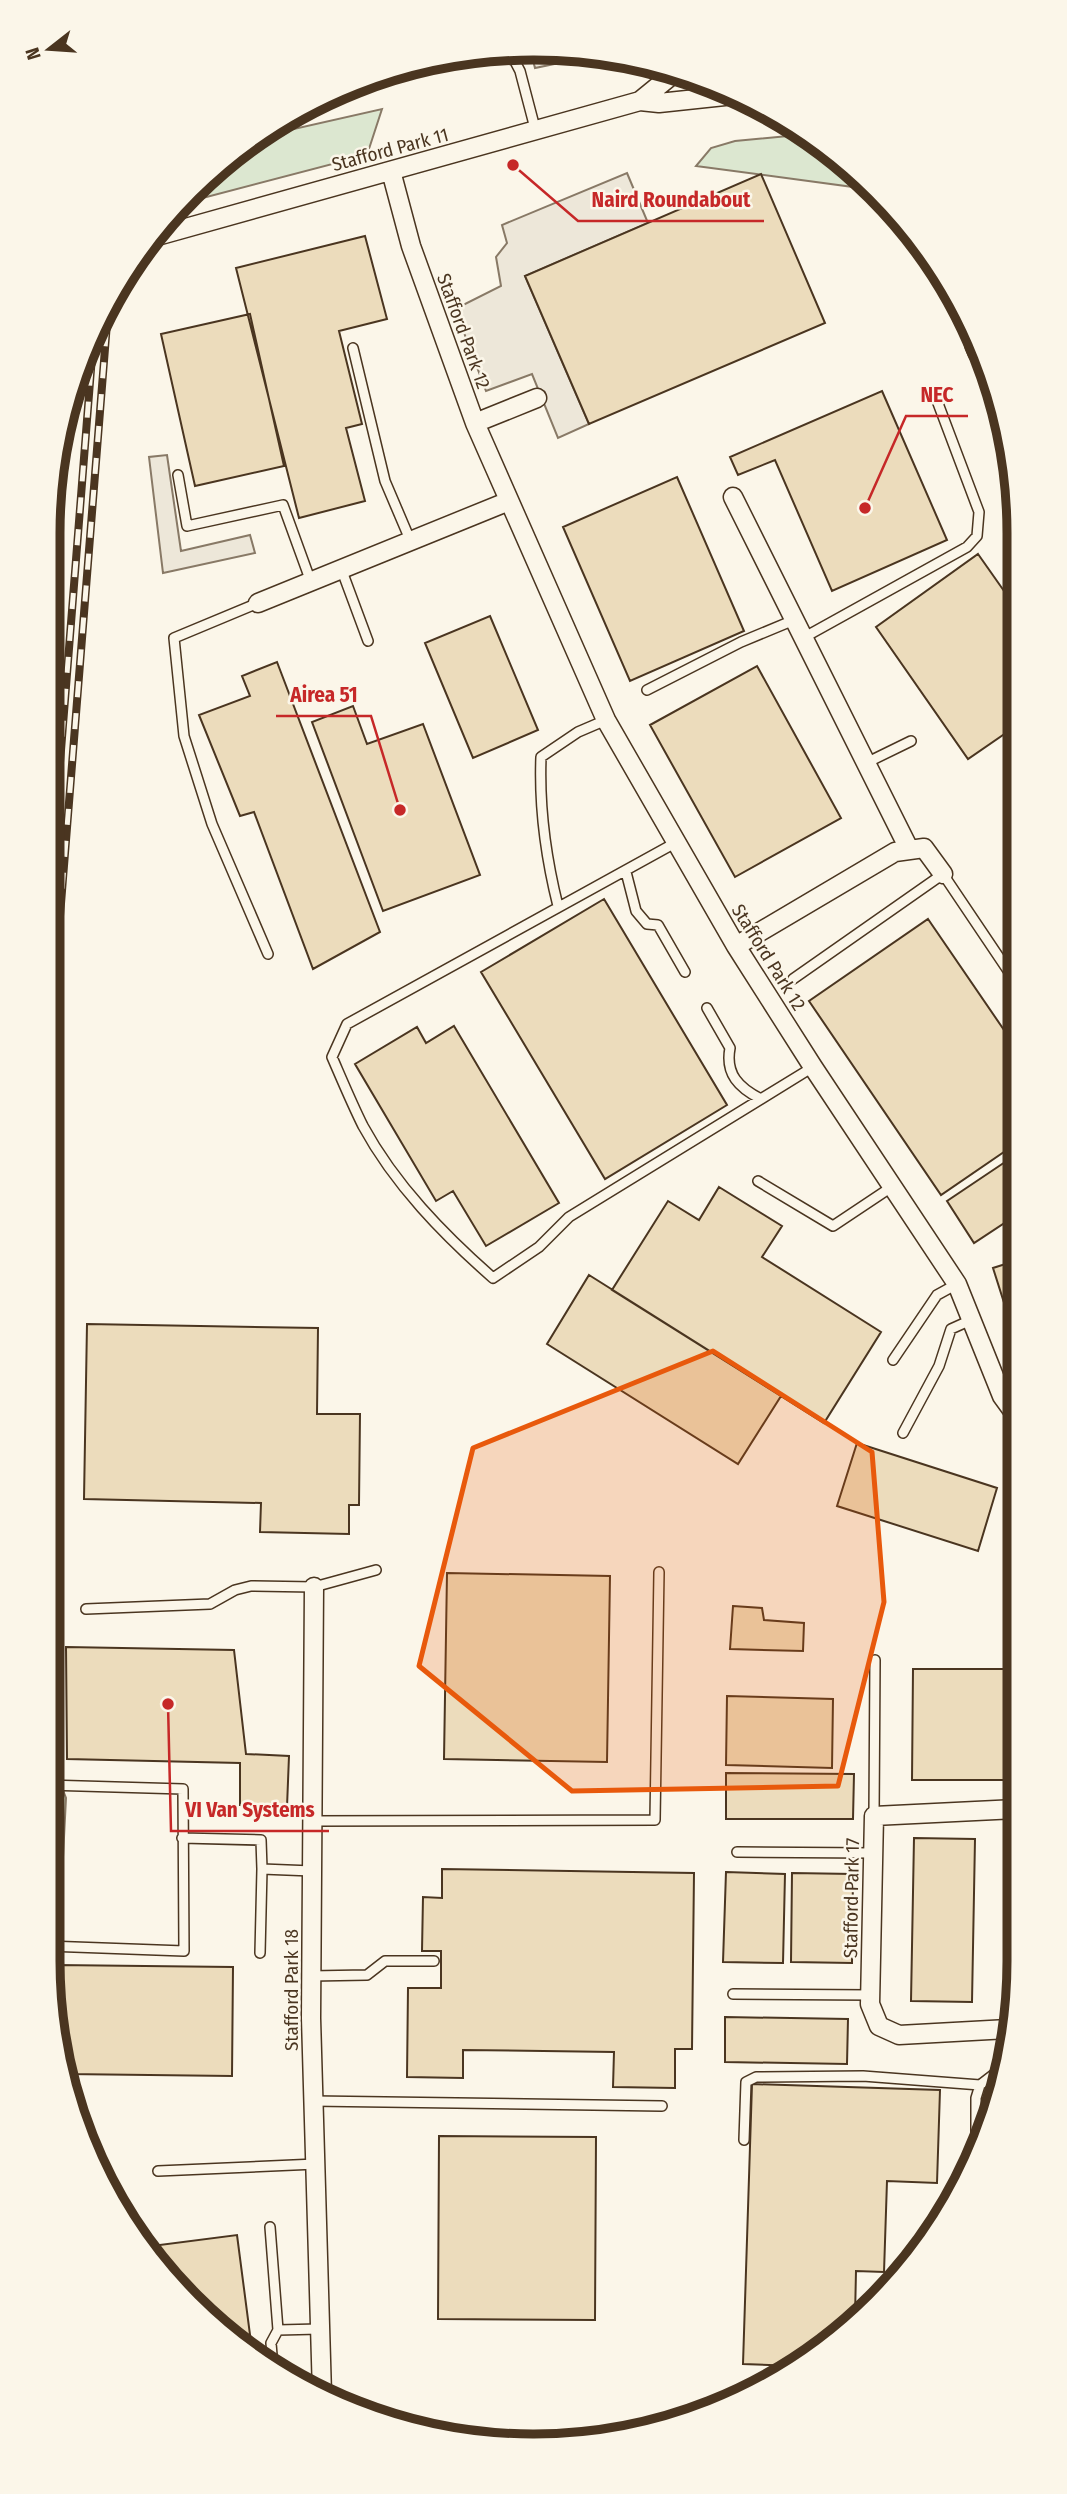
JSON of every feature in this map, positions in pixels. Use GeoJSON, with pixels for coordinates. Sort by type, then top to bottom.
{"type":"FeatureCollection","features":[{"type":"Feature","properties":{"kind":"street","name":"Stafford Park 11"},"geometry":{"type":"LineString","coordinates":[[640,101],[667,79]]}},
{"type":"Feature","properties":{"kind":"street","name":"Stafford Park 11"},"geometry":{"type":"LineString","coordinates":[[167,233],[640,101],[659,103],[717,97]]}},
{"type":"Feature","properties":{"kind":"street","name":"Stafford Park 12"},"geometry":{"type":"LineString","coordinates":[[391,170],[411,246],[475,423],[606,720],[736,946],[957,1284],[1007,1403]]}},
{"type":"Feature","properties":{"kind":"street"},"geometry":{"type":"LineString","coordinates":[[475,423],[537,398]]}},
{"type":"Feature","properties":{"kind":"street"},"geometry":{"type":"LineString","coordinates":[[733,497],[909,849]]}},
{"type":"Feature","properties":{"kind":"street"},"geometry":{"type":"LineString","coordinates":[[258,603],[412,543],[509,501]]}},
{"type":"Feature","properties":{"kind":"street"},"geometry":{"type":"LineString","coordinates":[[736,946],[895,852],[924,848],[943,874]]}},
{"type":"Feature","properties":{"kind":"street","name":"Stafford Park 18"},"geometry":{"type":"LineString","coordinates":[[314,1587],[311,1976],[322,2385]]}},
{"type":"Feature","properties":{"kind":"street","name":"Stafford Park 17"},"geometry":{"type":"LineString","coordinates":[[1002,2029],[899,2035],[879,2026],[870,2004],[873,1853],[874,1816],[1007,1809]]}},
{"type":"Feature","properties":{"kind":"lane"},"geometry":{"type":"LineString","coordinates":[[515,61],[520,71],[536,132]]}},
{"type":"Feature","properties":{"kind":"lane"},"geometry":{"type":"LineString","coordinates":[[353,348],[385,481],[412,543]]}},
{"type":"Feature","properties":{"kind":"lane"},"geometry":{"type":"LineString","coordinates":[[803,638],[967,547],[977,536],[979,512],[936,398]]}},
{"type":"Feature","properties":{"kind":"lane"},"geometry":{"type":"LineString","coordinates":[[178,475],[187,526],[283,505],[311,584]]}},
{"type":"Feature","properties":{"kind":"lane"},"geometry":{"type":"LineString","coordinates":[[342,571],[368,641]]}},
{"type":"Feature","properties":{"kind":"lane"},"geometry":{"type":"LineString","coordinates":[[258,603],[174,638],[184,736],[212,824],[268,954]]}},
{"type":"Feature","properties":{"kind":"lane"},"geometry":{"type":"LineString","coordinates":[[647,690],[740,642],[794,620]]}},
{"type":"Feature","properties":{"kind":"lane"},"geometry":{"type":"LineString","coordinates":[[558,906],[549,867],[540,789],[541,757],[578,732],[606,720]]}},
{"type":"Feature","properties":{"kind":"lane"},"geometry":{"type":"LineString","coordinates":[[866,763],[911,741]]}},
{"type":"Feature","properties":{"kind":"lane"},"geometry":{"type":"LineString","coordinates":[[675,843],[347,1024],[332,1057],[364,1127],[404,1187],[466,1254],[493,1278],[539,1247],[569,1217],[813,1067]]}},
{"type":"Feature","properties":{"kind":"lane"},"geometry":{"type":"LineString","coordinates":[[626,872],[636,911],[647,924],[658,926],[685,972]]}},
{"type":"Feature","properties":{"kind":"lane"},"geometry":{"type":"LineString","coordinates":[[793,979],[943,874],[1007,969]]}},
{"type":"Feature","properties":{"kind":"lane"},"geometry":{"type":"LineString","coordinates":[[706,1008],[730,1048],[728,1061],[736,1082],[743,1090],[761,1099]]}},
{"type":"Feature","properties":{"kind":"lane"},"geometry":{"type":"LineString","coordinates":[[758,1181],[832,1226],[893,1185]]}},
{"type":"Feature","properties":{"kind":"lane"},"geometry":{"type":"LineString","coordinates":[[893,1360],[937,1295],[957,1284]]}},
{"type":"Feature","properties":{"kind":"lane"},"geometry":{"type":"LineString","coordinates":[[903,1433],[939,1366],[951,1329],[971,1320]]}},
{"type":"Feature","properties":{"kind":"lane"},"geometry":{"type":"LineString","coordinates":[[86,1609],[211,1604],[235,1590],[251,1587],[314,1587],[376,1570]]}},
{"type":"Feature","properties":{"kind":"lane"},"geometry":{"type":"LineString","coordinates":[[313,1821],[655,1819],[659,1572]]}},
{"type":"Feature","properties":{"kind":"lane"},"geometry":{"type":"LineString","coordinates":[[874,1816],[875,1660]]}},
{"type":"Feature","properties":{"kind":"lane"},"geometry":{"type":"LineString","coordinates":[[60,1785],[183,1789],[184,1951],[60,1946]]}},
{"type":"Feature","properties":{"kind":"lane"},"geometry":{"type":"LineString","coordinates":[[182,1838],[261,1840],[260,1953]]}},
{"type":"Feature","properties":{"kind":"lane"},"geometry":{"type":"LineString","coordinates":[[737,1852],[873,1853]]}},
{"type":"Feature","properties":{"kind":"lane"},"geometry":{"type":"LineString","coordinates":[[262,1869],[312,1871]]}},
{"type":"Feature","properties":{"kind":"lane"},"geometry":{"type":"LineString","coordinates":[[311,1976],[367,1975],[385,1961],[434,1961]]}},
{"type":"Feature","properties":{"kind":"lane"},"geometry":{"type":"LineString","coordinates":[[733,1994],[870,1996]]}},
{"type":"Feature","properties":{"kind":"lane"},"geometry":{"type":"LineString","coordinates":[[976,2129],[976,2098],[979,2085],[993,2075]]}},
{"type":"Feature","properties":{"kind":"lane"},"geometry":{"type":"LineString","coordinates":[[744,2140],[746,2082],[756,2077],[863,2076],[979,2085]]}},
{"type":"Feature","properties":{"kind":"lane"},"geometry":{"type":"LineString","coordinates":[[313,2101],[662,2106]]}},
{"type":"Feature","properties":{"kind":"lane"},"geometry":{"type":"LineString","coordinates":[[158,2171],[316,2164]]}},
{"type":"Feature","properties":{"kind":"lane"},"geometry":{"type":"LineString","coordinates":[[271,2227],[278,2330],[271,2343],[272,2356]]}},
{"type":"Feature","properties":{"kind":"lane"},"geometry":{"type":"LineString","coordinates":[[278,2330],[319,2329]]}},
{"type":"Feature","properties":{"kind":"highlighted area"},"geometry":{"type":"Polygon","coordinates":[[[713,1351],[872,1452],[884,1602],[838,1786],[572,1791],[419,1666],[473,1448],[713,1351]]]}},
{"type":"Feature","properties":{"kind":"green space"},"geometry":{"type":"Polygon","coordinates":[[[382,109],[367,155],[197,200],[245,157],[283,132],[382,109]]]}},
{"type":"Feature","properties":{"kind":"green space"},"geometry":{"type":"Polygon","coordinates":[[[791,136],[822,157],[858,188],[696,166],[711,148],[735,141],[791,136]]]}},
{"type":"Feature","properties":{"kind":"green space"},"geometry":{"type":"Polygon","coordinates":[[[60,1783],[66,1798],[63,1857],[60,1857],[60,1783]]]}},
{"type":"Feature","properties":{"kind":"shaded area"},"geometry":{"type":"Polygon","coordinates":[[[533,60],[567,61],[535,68],[533,60]]]}},
{"type":"Feature","properties":{"kind":"shaded area"},"geometry":{"type":"Polygon","coordinates":[[[627,173],[648,223],[525,276],[589,424],[558,438],[532,374],[486,391],[455,309],[501,286],[496,257],[507,243],[502,225],[627,173]]]}},
{"type":"Feature","properties":{"kind":"shaded area"},"geometry":{"type":"Polygon","coordinates":[[[167,455],[181,551],[250,535],[255,553],[163,573],[149,457],[167,455]]]}},
{"type":"Feature","properties":{"kind":"building"},"geometry":{"type":"Polygon","coordinates":[[[761,174],[825,323],[589,424],[525,276],[761,174]]]}},
{"type":"Feature","properties":{"kind":"building"},"geometry":{"type":"Polygon","coordinates":[[[365,236],[387,319],[339,331],[362,424],[346,428],[365,501],[299,518],[236,268],[365,236]]]}},
{"type":"Feature","properties":{"kind":"building"},"geometry":{"type":"Polygon","coordinates":[[[250,314],[284,466],[195,486],[161,334],[250,314]]]}},
{"type":"Feature","properties":{"kind":"building"},"geometry":{"type":"Polygon","coordinates":[[[882,391],[947,540],[832,591],[775,460],[738,475],[730,457],[882,391]]]}},
{"type":"Feature","properties":{"kind":"building"},"geometry":{"type":"Polygon","coordinates":[[[677,477],[744,631],[630,681],[563,527],[677,477]]]}},
{"type":"Feature","properties":{"kind":"building"},"geometry":{"type":"Polygon","coordinates":[[[978,554],[1007,595],[1007,732],[968,759],[876,627],[978,554]]]}},
{"type":"Feature","properties":{"kind":"building"},"geometry":{"type":"Polygon","coordinates":[[[490,616],[538,730],[473,758],[425,643],[490,616]]]}},
{"type":"Feature","properties":{"kind":"building"},"geometry":{"type":"Polygon","coordinates":[[[277,662],[380,932],[313,969],[254,812],[240,816],[199,715],[250,696],[242,676],[277,662]]]}},
{"type":"Feature","properties":{"kind":"building"},"geometry":{"type":"Polygon","coordinates":[[[757,666],[841,818],[735,877],[650,725],[757,666]]]}},
{"type":"Feature","properties":{"kind":"building"},"geometry":{"type":"Polygon","coordinates":[[[353,706],[367,744],[423,724],[480,875],[383,911],[312,722],[353,706]]]}},
{"type":"Feature","properties":{"kind":"building"},"geometry":{"type":"Polygon","coordinates":[[[604,899],[727,1105],[605,1179],[481,972],[604,899]]]}},
{"type":"Feature","properties":{"kind":"building"},"geometry":{"type":"Polygon","coordinates":[[[928,919],[1007,1034],[1007,1150],[941,1195],[809,1001],[928,919]]]}},
{"type":"Feature","properties":{"kind":"building"},"geometry":{"type":"Polygon","coordinates":[[[454,1026],[559,1203],[486,1246],[453,1191],[436,1201],[355,1064],[417,1027],[426,1043],[454,1026]]]}},
{"type":"Feature","properties":{"kind":"building"},"geometry":{"type":"Polygon","coordinates":[[[1007,1161],[1007,1221],[974,1243],[947,1201],[1007,1161]]]}},
{"type":"Feature","properties":{"kind":"building"},"geometry":{"type":"Polygon","coordinates":[[[719,1187],[782,1226],[762,1257],[881,1332],[824,1423],[612,1290],[668,1201],[699,1220],[719,1187]]]}},
{"type":"Feature","properties":{"kind":"building"},"geometry":{"type":"Polygon","coordinates":[[[1007,1264],[1007,1312],[993,1268],[1007,1264]]]}},
{"type":"Feature","properties":{"kind":"building"},"geometry":{"type":"Polygon","coordinates":[[[589,1275],[781,1396],[738,1464],[547,1344],[589,1275]]]}},
{"type":"Feature","properties":{"kind":"building"},"geometry":{"type":"Polygon","coordinates":[[[87,1324],[318,1328],[317,1414],[360,1414],[359,1505],[349,1505],[349,1534],[260,1532],[261,1503],[84,1499],[87,1324]]]}},
{"type":"Feature","properties":{"kind":"building"},"geometry":{"type":"Polygon","coordinates":[[[857,1443],[997,1488],[978,1551],[837,1506],[857,1443]]]}},
{"type":"Feature","properties":{"kind":"building"},"geometry":{"type":"Polygon","coordinates":[[[447,1573],[610,1576],[607,1762],[444,1759],[447,1573]]]}},
{"type":"Feature","properties":{"kind":"building"},"geometry":{"type":"Polygon","coordinates":[[[733,1606],[762,1608],[764,1620],[804,1623],[803,1651],[730,1649],[733,1606]]]}},
{"type":"Feature","properties":{"kind":"building"},"geometry":{"type":"Polygon","coordinates":[[[66,1647],[234,1650],[246,1754],[289,1756],[287,1807],[240,1805],[240,1763],[67,1759],[66,1647]]]}},
{"type":"Feature","properties":{"kind":"building"},"geometry":{"type":"Polygon","coordinates":[[[913,1669],[1007,1669],[1007,1780],[912,1780],[913,1669]]]}},
{"type":"Feature","properties":{"kind":"building"},"geometry":{"type":"Polygon","coordinates":[[[727,1696],[833,1699],[832,1768],[726,1765],[727,1696]]]}},
{"type":"Feature","properties":{"kind":"building"},"geometry":{"type":"Polygon","coordinates":[[[726,1773],[854,1774],[853,1819],[726,1819],[726,1773]]]}},
{"type":"Feature","properties":{"kind":"building"},"geometry":{"type":"Polygon","coordinates":[[[914,1838],[975,1839],[972,2002],[911,2001],[914,1838]]]}},
{"type":"Feature","properties":{"kind":"building"},"geometry":{"type":"Polygon","coordinates":[[[442,1869],[694,1873],[692,2049],[675,2049],[675,2088],[613,2087],[614,2052],[463,2050],[463,2078],[407,2077],[408,1988],[441,1988],[441,1951],[422,1951],[423,1897],[442,1898],[442,1869]]]}},
{"type":"Feature","properties":{"kind":"building"},"geometry":{"type":"Polygon","coordinates":[[[726,1872],[785,1874],[783,1963],[723,1962],[726,1872]]]}},
{"type":"Feature","properties":{"kind":"building"},"geometry":{"type":"Polygon","coordinates":[[[792,1873],[853,1874],[852,1963],[791,1962],[792,1873]]]}},
{"type":"Feature","properties":{"kind":"building"},"geometry":{"type":"Polygon","coordinates":[[[60,1965],[233,1967],[232,2076],[74,2074],[64,2022],[60,1965]]]}},
{"type":"Feature","properties":{"kind":"building"},"geometry":{"type":"Polygon","coordinates":[[[725,2017],[848,2019],[847,2064],[725,2062],[725,2017]]]}},
{"type":"Feature","properties":{"kind":"building"},"geometry":{"type":"Polygon","coordinates":[[[752,2084],[940,2090],[937,2183],[887,2181],[884,2272],[856,2271],[855,2309],[797,2355],[779,2365],[743,2364],[752,2084]]]}},
{"type":"Feature","properties":{"kind":"building"},"geometry":{"type":"Polygon","coordinates":[[[439,2136],[596,2137],[595,2320],[438,2319],[439,2136]]]}},
{"type":"Feature","properties":{"kind":"building"},"geometry":{"type":"Polygon","coordinates":[[[237,2235],[251,2341],[198,2296],[155,2246],[237,2235]]]}},
{"type":"Feature","properties":{"kind":"railway"},"geometry":{"type":"LineString","coordinates":[[60,916],[107,327]]}},
{"type":"Feature","properties":{"kind":"railway"},"geometry":{"type":"LineString","coordinates":[[60,763],[91,364]]}},
{"type":"Feature","properties":{"kind":"place","name":"Naird Roundabout"},"geometry":{"type":"Point","coordinates":[513,165]}},
{"type":"Feature","properties":{"kind":"place","name":"NEC"},"geometry":{"type":"Point","coordinates":[865,508]}},
{"type":"Feature","properties":{"kind":"place","name":"Airea 51"},"geometry":{"type":"Point","coordinates":[400,810]}},
{"type":"Feature","properties":{"kind":"place","name":"VI Van Systems"},"geometry":{"type":"Point","coordinates":[168,1704]}}]}
